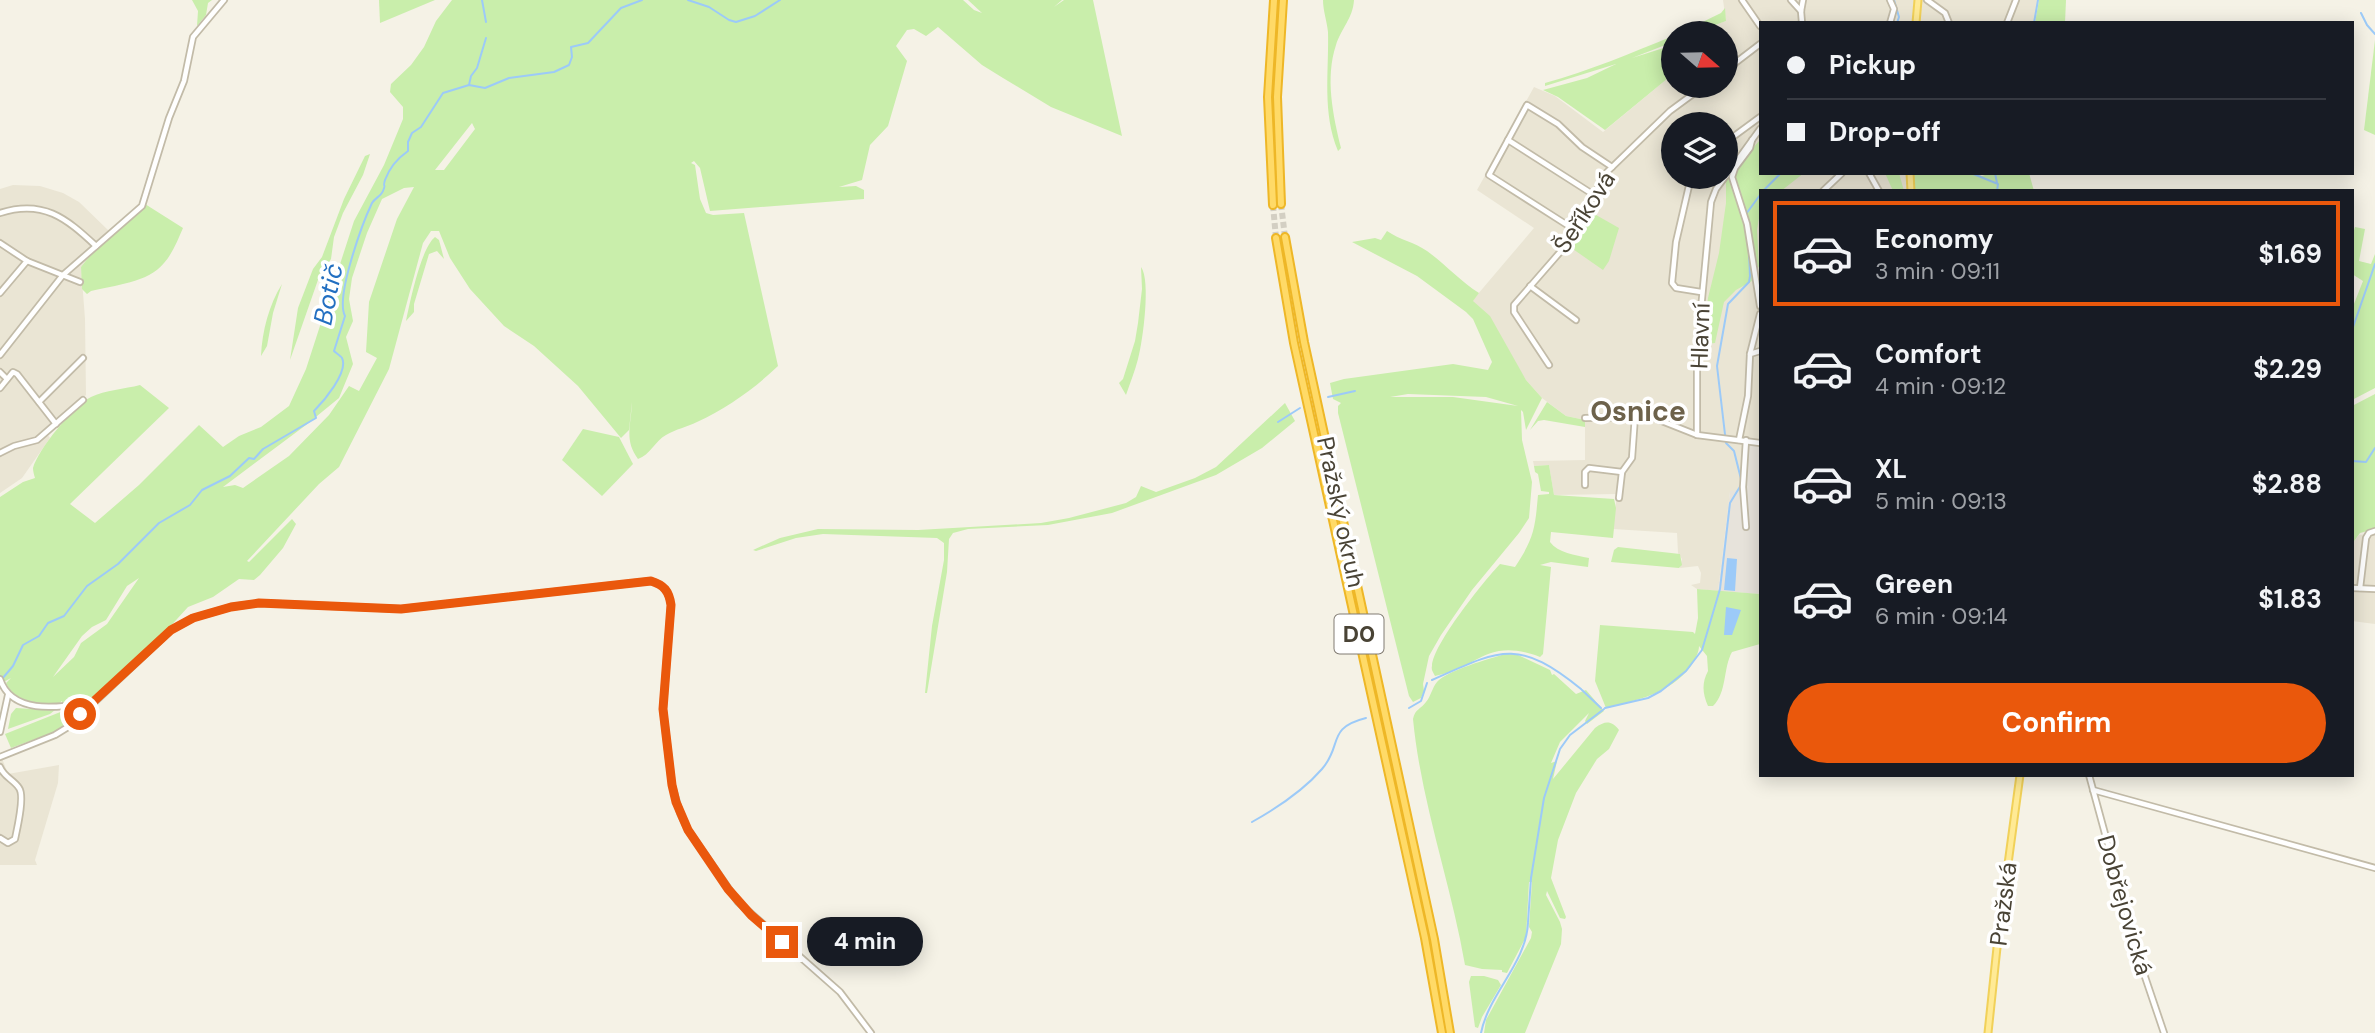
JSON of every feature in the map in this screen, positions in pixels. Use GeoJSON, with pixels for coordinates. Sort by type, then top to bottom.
{"type":"FeatureCollection","features":[{"type":"Feature","properties":{"kind":"highway"},"geometry":{"type":"LineString","coordinates":[[1273,205],[1268,97],[1274,0]]}},
{"type":"Feature","properties":{"kind":"highway"},"geometry":{"type":"LineString","coordinates":[[1281,204],[1277,97],[1283,0]]}},
{"type":"Feature","properties":{"kind":"highway","name":"Pražský okruh"},"geometry":{"type":"LineString","coordinates":[[1285,237],[1304,342],[1434,939],[1450,1033]]}},
{"type":"Feature","properties":{"kind":"highway","name":"Pražský okruh"},"geometry":{"type":"LineString","coordinates":[[1276,238],[1294,343],[1422,925],[1441,1033]]}},
{"type":"Feature","properties":{"kind":"main road"},"geometry":{"type":"LineString","coordinates":[[1916,21],[1918,0]]}},
{"type":"Feature","properties":{"kind":"main road","name":"Pražská"},"geometry":{"type":"LineString","coordinates":[[1988,1033],[2020,777]]}},
{"type":"Feature","properties":{"kind":"street"},"geometry":{"type":"LineString","coordinates":[[0,355],[63,275],[142,206],[165,130],[184,81],[193,37],[224,0]]}},
{"type":"Feature","properties":{"kind":"street"},"geometry":{"type":"LineString","coordinates":[[1742,0],[1759,25]]}},
{"type":"Feature","properties":{"kind":"street"},"geometry":{"type":"LineString","coordinates":[[1791,0],[1801,11]]}},
{"type":"Feature","properties":{"kind":"street"},"geometry":{"type":"LineString","coordinates":[[1802,21],[1803,0]]}},
{"type":"Feature","properties":{"kind":"street"},"geometry":{"type":"LineString","coordinates":[[1889,0],[1894,9],[1891,21]]}},
{"type":"Feature","properties":{"kind":"street"},"geometry":{"type":"LineString","coordinates":[[1927,0],[1945,13],[1949,21]]}},
{"type":"Feature","properties":{"kind":"street"},"geometry":{"type":"LineString","coordinates":[[2008,21],[2016,0]]}},
{"type":"Feature","properties":{"kind":"street"},"geometry":{"type":"LineString","coordinates":[[1738,61],[1759,45]]}},
{"type":"Feature","properties":{"kind":"street","name":"Šeříková"},"geometry":{"type":"LineString","coordinates":[[1549,365],[1514,312],[1514,305],[1568,243],[1602,179],[1612,167],[1688,98]]}},
{"type":"Feature","properties":{"kind":"street"},"geometry":{"type":"LineString","coordinates":[[1575,230],[1489,175],[1527,104],[1558,124],[1582,147],[1612,167]]}},
{"type":"Feature","properties":{"kind":"street"},"geometry":{"type":"LineString","coordinates":[[1738,133],[1759,118]]}},
{"type":"Feature","properties":{"kind":"street"},"geometry":{"type":"LineString","coordinates":[[1759,131],[1732,177],[1747,224],[1759,300]]}},
{"type":"Feature","properties":{"kind":"street"},"geometry":{"type":"LineString","coordinates":[[1508,140],[1594,195]]}},
{"type":"Feature","properties":{"kind":"street","name":"Hlavní"},"geometry":{"type":"LineString","coordinates":[[1738,159],[1752,141]]}},
{"type":"Feature","properties":{"kind":"street"},"geometry":{"type":"LineString","coordinates":[[1826,189],[1840,175]]}},
{"type":"Feature","properties":{"kind":"street"},"geometry":{"type":"LineString","coordinates":[[1687,189],[1676,242],[1672,283],[1676,288],[1702,292]]}},
{"type":"Feature","properties":{"kind":"street","name":"Hlavní"},"geometry":{"type":"LineString","coordinates":[[1697,435],[1697,352],[1711,202],[1716,189]]}},
{"type":"Feature","properties":{"kind":"street"},"geometry":{"type":"LineString","coordinates":[[0,213],[32,207],[59,215],[96,246]]}},
{"type":"Feature","properties":{"kind":"street"},"geometry":{"type":"LineString","coordinates":[[0,243],[27,261],[80,282]]}},
{"type":"Feature","properties":{"kind":"street"},"geometry":{"type":"LineString","coordinates":[[0,293],[27,261]]}},
{"type":"Feature","properties":{"kind":"street"},"geometry":{"type":"LineString","coordinates":[[1530,286],[1576,320]]}},
{"type":"Feature","properties":{"kind":"street"},"geometry":{"type":"LineString","coordinates":[[1739,440],[1748,396],[1750,354],[1759,318]]}},
{"type":"Feature","properties":{"kind":"street"},"geometry":{"type":"LineString","coordinates":[[1750,354],[1759,351]]}},
{"type":"Feature","properties":{"kind":"street"},"geometry":{"type":"LineString","coordinates":[[39,402],[83,358]]}},
{"type":"Feature","properties":{"kind":"street"},"geometry":{"type":"LineString","coordinates":[[0,372],[7,379]]}},
{"type":"Feature","properties":{"kind":"street"},"geometry":{"type":"LineString","coordinates":[[0,388],[13,372],[17,374],[56,424]]}},
{"type":"Feature","properties":{"kind":"street"},"geometry":{"type":"LineString","coordinates":[[0,453],[37,440],[83,400]]}},
{"type":"Feature","properties":{"kind":"street"},"geometry":{"type":"LineString","coordinates":[[1619,498],[1622,472],[1632,458],[1635,416],[1633,411],[1642,407],[1644,414]]}},
{"type":"Feature","properties":{"kind":"street"},"geometry":{"type":"LineString","coordinates":[[1644,414],[1697,435],[1759,443]]}},
{"type":"Feature","properties":{"kind":"street"},"geometry":{"type":"LineString","coordinates":[[1585,418],[1640,417],[1644,414]]}},
{"type":"Feature","properties":{"kind":"street"},"geometry":{"type":"LineString","coordinates":[[1746,440],[1743,487],[1746,527]]}},
{"type":"Feature","properties":{"kind":"street"},"geometry":{"type":"LineString","coordinates":[[1584,485],[1585,472],[1589,468],[1622,472]]}},
{"type":"Feature","properties":{"kind":"street"},"geometry":{"type":"LineString","coordinates":[[2360,588],[2366,538],[2369,533],[2375,531]]}},
{"type":"Feature","properties":{"kind":"street"},"geometry":{"type":"LineString","coordinates":[[0,757],[68,727],[171,630],[193,618],[231,607],[259,603],[401,609],[651,581],[660,583],[666,589],[671,605],[663,709],[672,785],[680,813],[688,830],[738,902],[840,992],[871,1033]]}},
{"type":"Feature","properties":{"kind":"street"},"geometry":{"type":"LineString","coordinates":[[2354,588],[2375,589]]}},
{"type":"Feature","properties":{"kind":"street"},"geometry":{"type":"LineString","coordinates":[[0,679],[8,695],[26,704],[56,708],[91,703]]}},
{"type":"Feature","properties":{"kind":"street"},"geometry":{"type":"LineString","coordinates":[[0,732],[8,695]]}},
{"type":"Feature","properties":{"kind":"street"},"geometry":{"type":"LineString","coordinates":[[0,767],[4,775],[20,789],[22,796],[15,839],[8,843],[0,838]]}},
{"type":"Feature","properties":{"kind":"street","name":"Dobřejovická"},"geometry":{"type":"LineString","coordinates":[[2089,777],[2140,962],[2164,1033]]}},
{"type":"Feature","properties":{"kind":"street"},"geometry":{"type":"LineString","coordinates":[[2092,790],[2375,869]]}},
{"type":"Feature","properties":{"kind":"shaded area"},"geometry":{"type":"Polygon","coordinates":[[[1723,0],[2038,0],[2034,21],[1759,21],[1759,175],[1912,175],[1913,189],[1759,189],[1759,448],[1744,489],[1730,492],[1718,591],[1697,589],[1691,585],[1700,583],[1701,573],[1698,566],[1680,568],[1682,559],[1678,553],[1677,533],[1613,529],[1617,494],[1554,495],[1549,465],[1534,466],[1533,461],[1585,460],[1585,420],[1566,416],[1542,398],[1526,380],[1472,301],[1534,228],[1477,190],[1534,87],[1555,96],[1603,132],[1661,84],[1661,98],[1738,98],[1738,21],[1726,21],[1723,0]]]}},
{"type":"Feature","properties":{"kind":"shaded area"},"geometry":{"type":"Polygon","coordinates":[[[13,185],[40,186],[63,193],[79,202],[109,231],[115,226],[119,230],[95,248],[81,267],[86,395],[45,431],[50,438],[22,478],[0,493],[0,189],[13,185]]]}},
{"type":"Feature","properties":{"kind":"shaded area"},"geometry":{"type":"Polygon","coordinates":[[[1749,443],[1759,445],[1759,594],[1718,591],[1730,491],[1744,489],[1746,446],[1749,443]]]}},
{"type":"Feature","properties":{"kind":"shaded area"},"geometry":{"type":"Polygon","coordinates":[[[2375,533],[2375,624],[2354,621],[2354,541],[2359,535],[2375,533]]]}},
{"type":"Feature","properties":{"kind":"shaded area"},"geometry":{"type":"Polygon","coordinates":[[[0,753],[8,774],[59,765],[58,783],[35,860],[37,865],[0,865],[0,753]]]}},
{"type":"Feature","properties":{"kind":"green space"},"geometry":{"type":"Polygon","coordinates":[[[192,0],[212,0],[208,3],[206,15],[197,26],[198,11],[192,0]]]}},
{"type":"Feature","properties":{"kind":"green space"},"geometry":{"type":"Polygon","coordinates":[[[379,0],[435,0],[380,23],[379,0]]]}},
{"type":"Feature","properties":{"kind":"green space"},"geometry":{"type":"Polygon","coordinates":[[[452,0],[963,0],[982,13],[968,0],[1062,0],[1054,7],[1064,0],[1093,0],[1122,136],[1051,107],[982,65],[938,27],[926,36],[914,29],[907,30],[896,46],[907,61],[888,126],[870,145],[862,180],[839,187],[856,186],[864,190],[864,199],[710,211],[700,168],[694,161],[691,163],[695,165],[700,199],[706,213],[744,213],[778,366],[740,397],[708,417],[666,435],[638,459],[630,439],[632,402],[629,430],[621,438],[578,386],[534,346],[504,326],[470,289],[450,258],[439,231],[431,231],[423,243],[389,369],[339,467],[319,484],[247,561],[292,519],[296,524],[283,548],[260,575],[254,580],[239,579],[213,597],[188,607],[167,630],[89,700],[43,703],[28,701],[15,695],[6,683],[11,678],[0,684],[0,497],[23,482],[35,478],[33,468],[36,460],[57,429],[75,409],[91,397],[102,393],[140,385],[169,408],[70,504],[95,523],[139,485],[199,425],[223,447],[239,436],[261,427],[289,406],[306,369],[354,221],[384,165],[403,119],[403,107],[390,92],[391,84],[411,65],[424,47],[436,21],[452,0]],[[472,123],[435,170],[444,170],[475,129],[472,123]],[[414,187],[404,188],[382,199],[352,278],[349,299],[353,321],[346,337],[353,364],[339,398],[223,487],[235,485],[243,488],[289,456],[329,415],[349,386],[359,391],[377,358],[366,352],[369,302],[397,219],[414,187]],[[139,578],[127,586],[106,620],[82,636],[53,677],[74,657],[81,643],[107,624],[139,578]]]}},
{"type":"Feature","properties":{"kind":"green space"},"geometry":{"type":"Polygon","coordinates":[[[1323,0],[1354,0],[1336,45],[1331,70],[1333,110],[1341,148],[1338,151],[1328,107],[1328,32],[1323,0]]]}},
{"type":"Feature","properties":{"kind":"green space"},"geometry":{"type":"Polygon","coordinates":[[[2039,0],[2066,0],[2065,21],[2035,21],[2039,0]]]}},
{"type":"Feature","properties":{"kind":"green space"},"geometry":{"type":"Polygon","coordinates":[[[1725,8],[1726,21],[1705,21],[1725,8]]]}},
{"type":"Feature","properties":{"kind":"green space"},"geometry":{"type":"Polygon","coordinates":[[[2375,40],[2375,135],[2364,130],[2375,40]]]}},
{"type":"Feature","properties":{"kind":"green space"},"geometry":{"type":"Polygon","coordinates":[[[1661,41],[1661,47],[1632,58],[1661,49],[1661,84],[1605,130],[1558,97],[1543,90],[1587,78],[1616,64],[1545,86],[1545,83],[1661,41]]]}},
{"type":"Feature","properties":{"kind":"green space"},"geometry":{"type":"Polygon","coordinates":[[[1759,141],[1759,175],[1801,175],[1784,189],[1759,189],[1759,266],[1752,281],[1736,290],[1724,302],[1715,343],[1703,344],[1708,298],[1719,253],[1726,189],[1738,189],[1738,165],[1759,141]]]}},
{"type":"Feature","properties":{"kind":"green space"},"geometry":{"type":"Polygon","coordinates":[[[370,154],[363,175],[343,213],[334,237],[331,259],[319,277],[290,360],[298,308],[313,269],[322,257],[344,199],[365,156],[370,154]]]}},
{"type":"Feature","properties":{"kind":"green space"},"geometry":{"type":"Polygon","coordinates":[[[1886,175],[1900,175],[1903,189],[1892,189],[1886,175]]]}},
{"type":"Feature","properties":{"kind":"green space"},"geometry":{"type":"Polygon","coordinates":[[[1912,175],[2030,175],[2033,189],[1913,189],[1912,175]]]}},
{"type":"Feature","properties":{"kind":"green space"},"geometry":{"type":"Polygon","coordinates":[[[145,204],[183,228],[170,255],[149,275],[87,294],[82,289],[81,267],[145,204]]]}},
{"type":"Feature","properties":{"kind":"green space"},"geometry":{"type":"Polygon","coordinates":[[[1589,211],[1619,228],[1609,261],[1603,270],[1570,247],[1589,211]]]}},
{"type":"Feature","properties":{"kind":"green space"},"geometry":{"type":"Polygon","coordinates":[[[2355,227],[2365,229],[2359,261],[2371,264],[2375,254],[2375,388],[2354,399],[2354,304],[2363,281],[2354,275],[2355,227]]]}},
{"type":"Feature","properties":{"kind":"green space"},"geometry":{"type":"Polygon","coordinates":[[[1387,231],[1422,248],[1479,293],[1473,301],[1490,316],[1526,380],[1542,398],[1526,430],[1521,410],[1522,440],[1532,482],[1529,518],[1472,590],[1441,635],[1429,656],[1424,691],[1421,698],[1413,702],[1409,696],[1338,413],[1341,403],[1333,399],[1330,383],[1453,364],[1488,370],[1492,362],[1473,319],[1466,312],[1417,276],[1352,242],[1375,238],[1381,240],[1387,231]],[[1408,394],[1390,397],[1453,397],[1518,406],[1486,397],[1408,394]]]}},
{"type":"Feature","properties":{"kind":"green space"},"geometry":{"type":"Polygon","coordinates":[[[435,237],[439,240],[444,259],[437,251],[429,254],[414,312],[406,321],[421,263],[435,237]]]}},
{"type":"Feature","properties":{"kind":"green space"},"geometry":{"type":"Polygon","coordinates":[[[1141,267],[1146,297],[1144,325],[1138,359],[1126,395],[1119,383],[1123,379],[1135,341],[1142,289],[1141,267]]]}},
{"type":"Feature","properties":{"kind":"green space"},"geometry":{"type":"Polygon","coordinates":[[[282,284],[267,346],[261,356],[267,318],[282,284]]]}},
{"type":"Feature","properties":{"kind":"green space"},"geometry":{"type":"Polygon","coordinates":[[[2375,394],[2375,529],[2360,533],[2354,541],[2354,405],[2375,394]]]}},
{"type":"Feature","properties":{"kind":"green space"},"geometry":{"type":"Polygon","coordinates":[[[1547,402],[1566,416],[1585,420],[1585,427],[1544,420],[1538,421],[1530,430],[1547,402]]]}},
{"type":"Feature","properties":{"kind":"green space"},"geometry":{"type":"Polygon","coordinates":[[[1285,403],[1295,421],[1262,448],[1216,475],[1112,513],[1048,525],[968,529],[953,533],[949,539],[947,572],[927,693],[932,626],[944,560],[944,543],[937,538],[823,534],[796,538],[753,550],[780,538],[818,529],[918,530],[1041,523],[1126,503],[1136,497],[1141,486],[1156,492],[1216,467],[1285,403]]]}},
{"type":"Feature","properties":{"kind":"green space"},"geometry":{"type":"Polygon","coordinates":[[[583,429],[619,437],[633,464],[602,496],[562,460],[583,429]]]}},
{"type":"Feature","properties":{"kind":"green space"},"geometry":{"type":"Polygon","coordinates":[[[1549,465],[1554,495],[1614,499],[1616,508],[1613,538],[1551,532],[1550,542],[1558,549],[1589,558],[1588,567],[1551,562],[1540,565],[1551,567],[1543,654],[1540,657],[1508,650],[1495,652],[1435,676],[1432,669],[1435,656],[1460,613],[1500,564],[1515,567],[1526,548],[1534,525],[1538,495],[1549,494],[1541,491],[1534,466],[1549,465]]]}},
{"type":"Feature","properties":{"kind":"green space"},"geometry":{"type":"Polygon","coordinates":[[[1618,547],[1680,554],[1682,565],[1679,568],[1611,562],[1614,550],[1618,547]]]}},
{"type":"Feature","properties":{"kind":"green space"},"geometry":{"type":"Polygon","coordinates":[[[1697,589],[1759,594],[1759,644],[1732,652],[1721,694],[1713,706],[1708,706],[1706,701],[1704,688],[1708,671],[1707,656],[1699,646],[1691,666],[1673,683],[1652,694],[1606,708],[1595,681],[1600,625],[1695,634],[1698,618],[1697,589]]]}},
{"type":"Feature","properties":{"kind":"green space"},"geometry":{"type":"Polygon","coordinates":[[[1505,654],[1516,654],[1550,670],[1552,675],[1576,694],[1586,690],[1604,711],[1587,724],[1585,721],[1589,713],[1560,742],[1551,763],[1557,761],[1553,779],[1595,728],[1608,723],[1619,730],[1609,749],[1597,759],[1576,793],[1558,840],[1551,878],[1566,917],[1560,918],[1547,891],[1546,895],[1562,929],[1561,944],[1525,1033],[1484,1033],[1486,1020],[1531,938],[1529,927],[1532,882],[1529,882],[1526,937],[1507,973],[1465,965],[1429,812],[1413,719],[1428,700],[1435,684],[1442,678],[1469,665],[1505,654]]]}},
{"type":"Feature","properties":{"kind":"green space"},"geometry":{"type":"Polygon","coordinates":[[[73,707],[76,714],[57,731],[11,748],[5,734],[73,707]]]}},
{"type":"Feature","properties":{"kind":"green space"},"geometry":{"type":"Polygon","coordinates":[[[16,708],[55,710],[8,729],[11,714],[16,708]]]}},
{"type":"Feature","properties":{"kind":"green space"},"geometry":{"type":"Polygon","coordinates":[[[1471,976],[1498,980],[1501,985],[1478,1028],[1475,1027],[1469,982],[1471,976]]]}},
{"type":"Feature","properties":{"kind":"water"},"geometry":{"type":"Polygon","coordinates":[[[1727,558],[1737,559],[1735,591],[1724,590],[1727,558]]]}},
{"type":"Feature","properties":{"kind":"water"},"geometry":{"type":"Polygon","coordinates":[[[1726,607],[1741,610],[1732,635],[1724,635],[1726,607]]]}},
{"type":"Feature","properties":{"kind":"waterway"},"geometry":{"type":"LineString","coordinates":[[482,0],[486,22]]}},
{"type":"Feature","properties":{"kind":"waterway","name":"Botič"},"geometry":{"type":"LineString","coordinates":[[2,679],[13,666],[23,645],[39,636],[48,623],[64,616],[87,586],[118,564],[159,523],[190,505],[202,490],[230,476],[249,458],[254,459],[263,449],[316,418],[314,411],[339,379],[342,371],[342,358],[334,351],[345,316],[343,306],[347,277],[363,226],[372,203],[383,191],[389,172],[397,160],[408,151],[412,133],[421,127],[443,93],[469,85],[485,88],[509,78],[554,72],[569,65],[571,47],[588,43],[621,8],[642,0]]}},
{"type":"Feature","properties":{"kind":"waterway","name":"Botič"},"geometry":{"type":"LineString","coordinates":[[688,0],[709,7],[736,22],[755,16],[780,0]]}},
{"type":"Feature","properties":{"kind":"waterway","name":"Botič"},"geometry":{"type":"LineString","coordinates":[[1894,0],[1898,21]]}},
{"type":"Feature","properties":{"kind":"waterway"},"geometry":{"type":"LineString","coordinates":[[2034,21],[2038,0]]}},
{"type":"Feature","properties":{"kind":"waterway"},"geometry":{"type":"LineString","coordinates":[[2361,13],[2375,34]]}},
{"type":"Feature","properties":{"kind":"waterway"},"geometry":{"type":"LineString","coordinates":[[469,85],[486,38]]}},
{"type":"Feature","properties":{"kind":"waterway"},"geometry":{"type":"LineString","coordinates":[[1765,189],[1779,175]]}},
{"type":"Feature","properties":{"kind":"waterway","name":"Botič"},"geometry":{"type":"LineString","coordinates":[[1976,175],[1998,184],[1997,189]]}},
{"type":"Feature","properties":{"kind":"waterway"},"geometry":{"type":"LineString","coordinates":[[1995,175],[1997,183]]}},
{"type":"Feature","properties":{"kind":"waterway"},"geometry":{"type":"LineString","coordinates":[[1746,214],[1759,196]]}},
{"type":"Feature","properties":{"kind":"waterway"},"geometry":{"type":"LineString","coordinates":[[1741,479],[1734,451],[1726,443],[1717,366],[1728,304],[1749,282],[1749,251]]}},
{"type":"Feature","properties":{"kind":"waterway"},"geometry":{"type":"LineString","coordinates":[[2354,324],[2375,264]]}},
{"type":"Feature","properties":{"kind":"waterway"},"geometry":{"type":"LineString","coordinates":[[1328,397],[1355,391]]}},
{"type":"Feature","properties":{"kind":"waterway"},"geometry":{"type":"LineString","coordinates":[[1278,422],[1300,408]]}},
{"type":"Feature","properties":{"kind":"waterway","name":"Botič"},"geometry":{"type":"LineString","coordinates":[[2354,461],[2366,462],[2375,448]]}},
{"type":"Feature","properties":{"kind":"waterway"},"geometry":{"type":"LineString","coordinates":[[1605,708],[1648,698],[1661,691],[1686,671],[1702,650],[1720,589],[1730,503],[1741,485]]}},
{"type":"Feature","properties":{"kind":"waterway"},"geometry":{"type":"LineString","coordinates":[[1432,680],[1476,661],[1509,654],[1541,662],[1581,689]]}},
{"type":"Feature","properties":{"kind":"waterway"},"geometry":{"type":"LineString","coordinates":[[1409,708],[1421,701],[1427,683]]}},
{"type":"Feature","properties":{"kind":"waterway"},"geometry":{"type":"LineString","coordinates":[[1582,690],[1601,708]]}},
{"type":"Feature","properties":{"kind":"waterway"},"geometry":{"type":"LineString","coordinates":[[1528,922],[1531,878],[1544,798],[1560,749],[1570,735],[1604,709]]}},
{"type":"Feature","properties":{"kind":"waterway"},"geometry":{"type":"LineString","coordinates":[[1252,822],[1307,785],[1328,760],[1340,732],[1353,722],[1366,718]]}},
{"type":"Feature","properties":{"kind":"waterway"},"geometry":{"type":"LineString","coordinates":[[1481,1033],[1491,1005],[1521,952],[1528,923]]}},
{"type":"Feature","properties":{"kind":"tunnel"},"geometry":{"type":"LineString","coordinates":[[1281,204],[1285,237]]}},
{"type":"Feature","properties":{"kind":"tunnel"},"geometry":{"type":"LineString","coordinates":[[1273,205],[1276,238]]}},
{"type":"Feature","properties":{"kind":"district","name":"Osnice"},"geometry":{"type":"Point","coordinates":[1638,411]}},
{"type":"Feature","properties":{"kind":"route"},"geometry":{"type":"LineString","coordinates":[[80,714],[171,630],[193,618],[231,607],[259,603],[401,609],[651,581],[660,583],[670,596],[671,605],[663,709],[676,802],[688,830],[728,889],[751,915],[782,942]]}}]}
